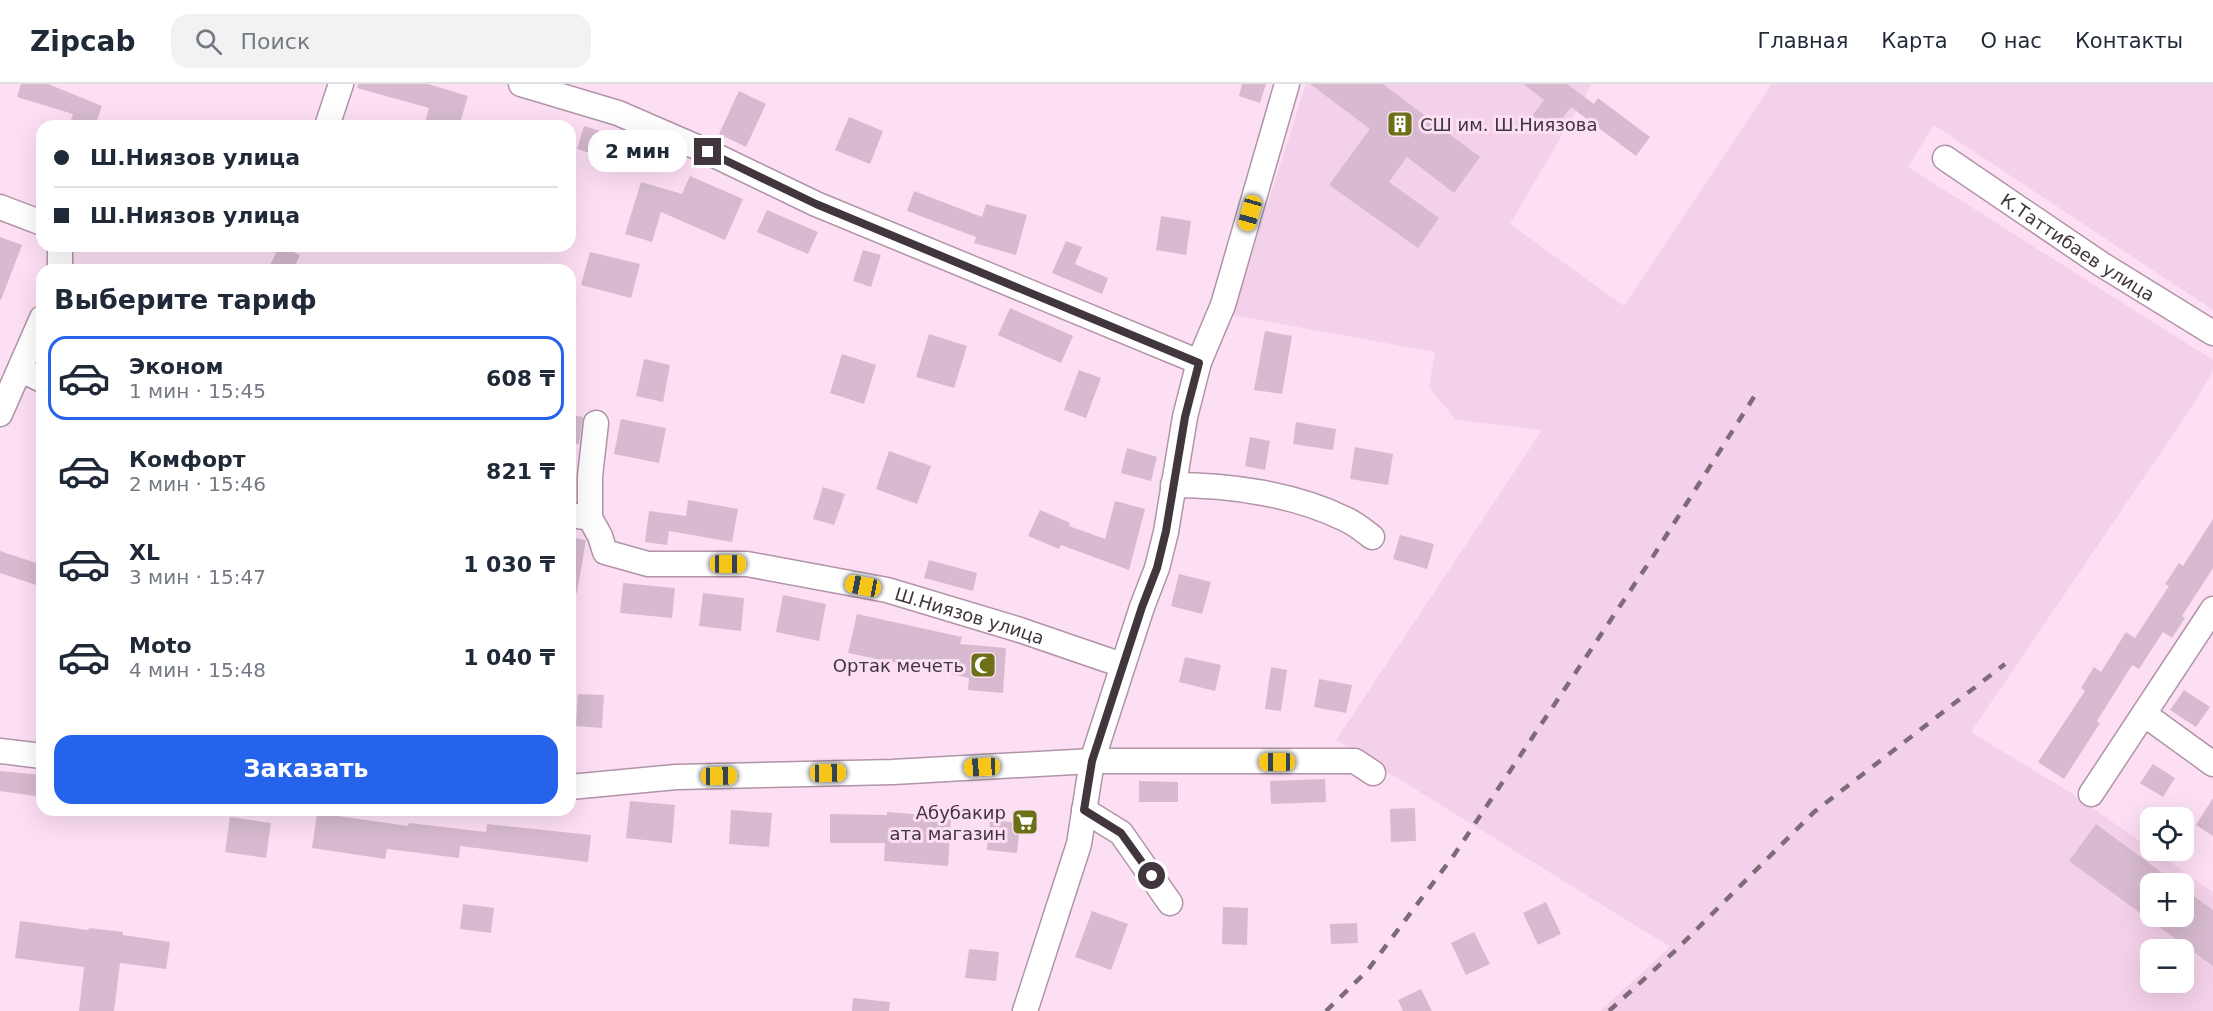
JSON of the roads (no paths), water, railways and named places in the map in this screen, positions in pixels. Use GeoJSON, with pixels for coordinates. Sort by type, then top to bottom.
{"type":"FeatureCollection","features":[{"type":"Feature","properties":{"kind":"street"},"geometry":{"type":"LineString","coordinates":[[329,120],[341,84]]}},
{"type":"Feature","properties":{"kind":"street"},"geometry":{"type":"LineString","coordinates":[[521,84],[618,113],[708,152],[816,204],[1199,363]]}},
{"type":"Feature","properties":{"kind":"street"},"geometry":{"type":"LineString","coordinates":[[1025,1011],[1079,843],[1092,761],[1122,665],[1157,568],[1166,531],[1185,417],[1199,363],[1223,305],[1287,84]]}},
{"type":"Feature","properties":{"kind":"street","name":"К.Таттибаев улица"},"geometry":{"type":"LineString","coordinates":[[1945,158],[2100,264],[2213,333]]}},
{"type":"Feature","properties":{"kind":"street"},"geometry":{"type":"LineString","coordinates":[[0,207],[36,221]]}},
{"type":"Feature","properties":{"kind":"street"},"geometry":{"type":"LineString","coordinates":[[0,414],[32,375],[36,352]]}},
{"type":"Feature","properties":{"kind":"street","name":"Ш.Ниязов улица"},"geometry":{"type":"LineString","coordinates":[[596,423],[590,476],[580,517],[600,536],[604,552],[648,564],[747,564],[887,590],[1020,630],[1122,665]]}},
{"type":"Feature","properties":{"kind":"street"},"geometry":{"type":"LineString","coordinates":[[1173,485],[1241,490],[1297,501],[1346,519],[1372,537]]}},
{"type":"Feature","properties":{"kind":"street"},"geometry":{"type":"LineString","coordinates":[[2091,794],[2213,609]]}},
{"type":"Feature","properties":{"kind":"street"},"geometry":{"type":"LineString","coordinates":[[2144,714],[2213,764]]}},
{"type":"Feature","properties":{"kind":"street"},"geometry":{"type":"LineString","coordinates":[[0,751],[36,755]]}},
{"type":"Feature","properties":{"kind":"street"},"geometry":{"type":"LineString","coordinates":[[576,786],[676,777],[893,772],[1092,761],[1355,761],[1373,773]]}},
{"type":"Feature","properties":{"kind":"street"},"geometry":{"type":"LineString","coordinates":[[1084,810],[1121,833],[1170,903]]}},
{"type":"Feature","properties":{"kind":"railway"},"geometry":{"type":"LineString","coordinates":[[1326,1011],[1367,971],[1454,855],[1652,558],[1759,389]]}},
{"type":"Feature","properties":{"kind":"railway"},"geometry":{"type":"LineString","coordinates":[[1609,1011],[1676,950],[1814,812],[2005,664]]}},
{"type":"Feature","properties":{"kind":"place","name":"СШ им. Ш.Ниязова"},"geometry":{"type":"Point","coordinates":[1400,124]}},
{"type":"Feature","properties":{"kind":"place","name":"Ортак мечеть"},"geometry":{"type":"Point","coordinates":[983,665]}},
{"type":"Feature","properties":{"kind":"place","name":"Абубакир ата магазин"},"geometry":{"type":"Point","coordinates":[1025,822]}}]}
